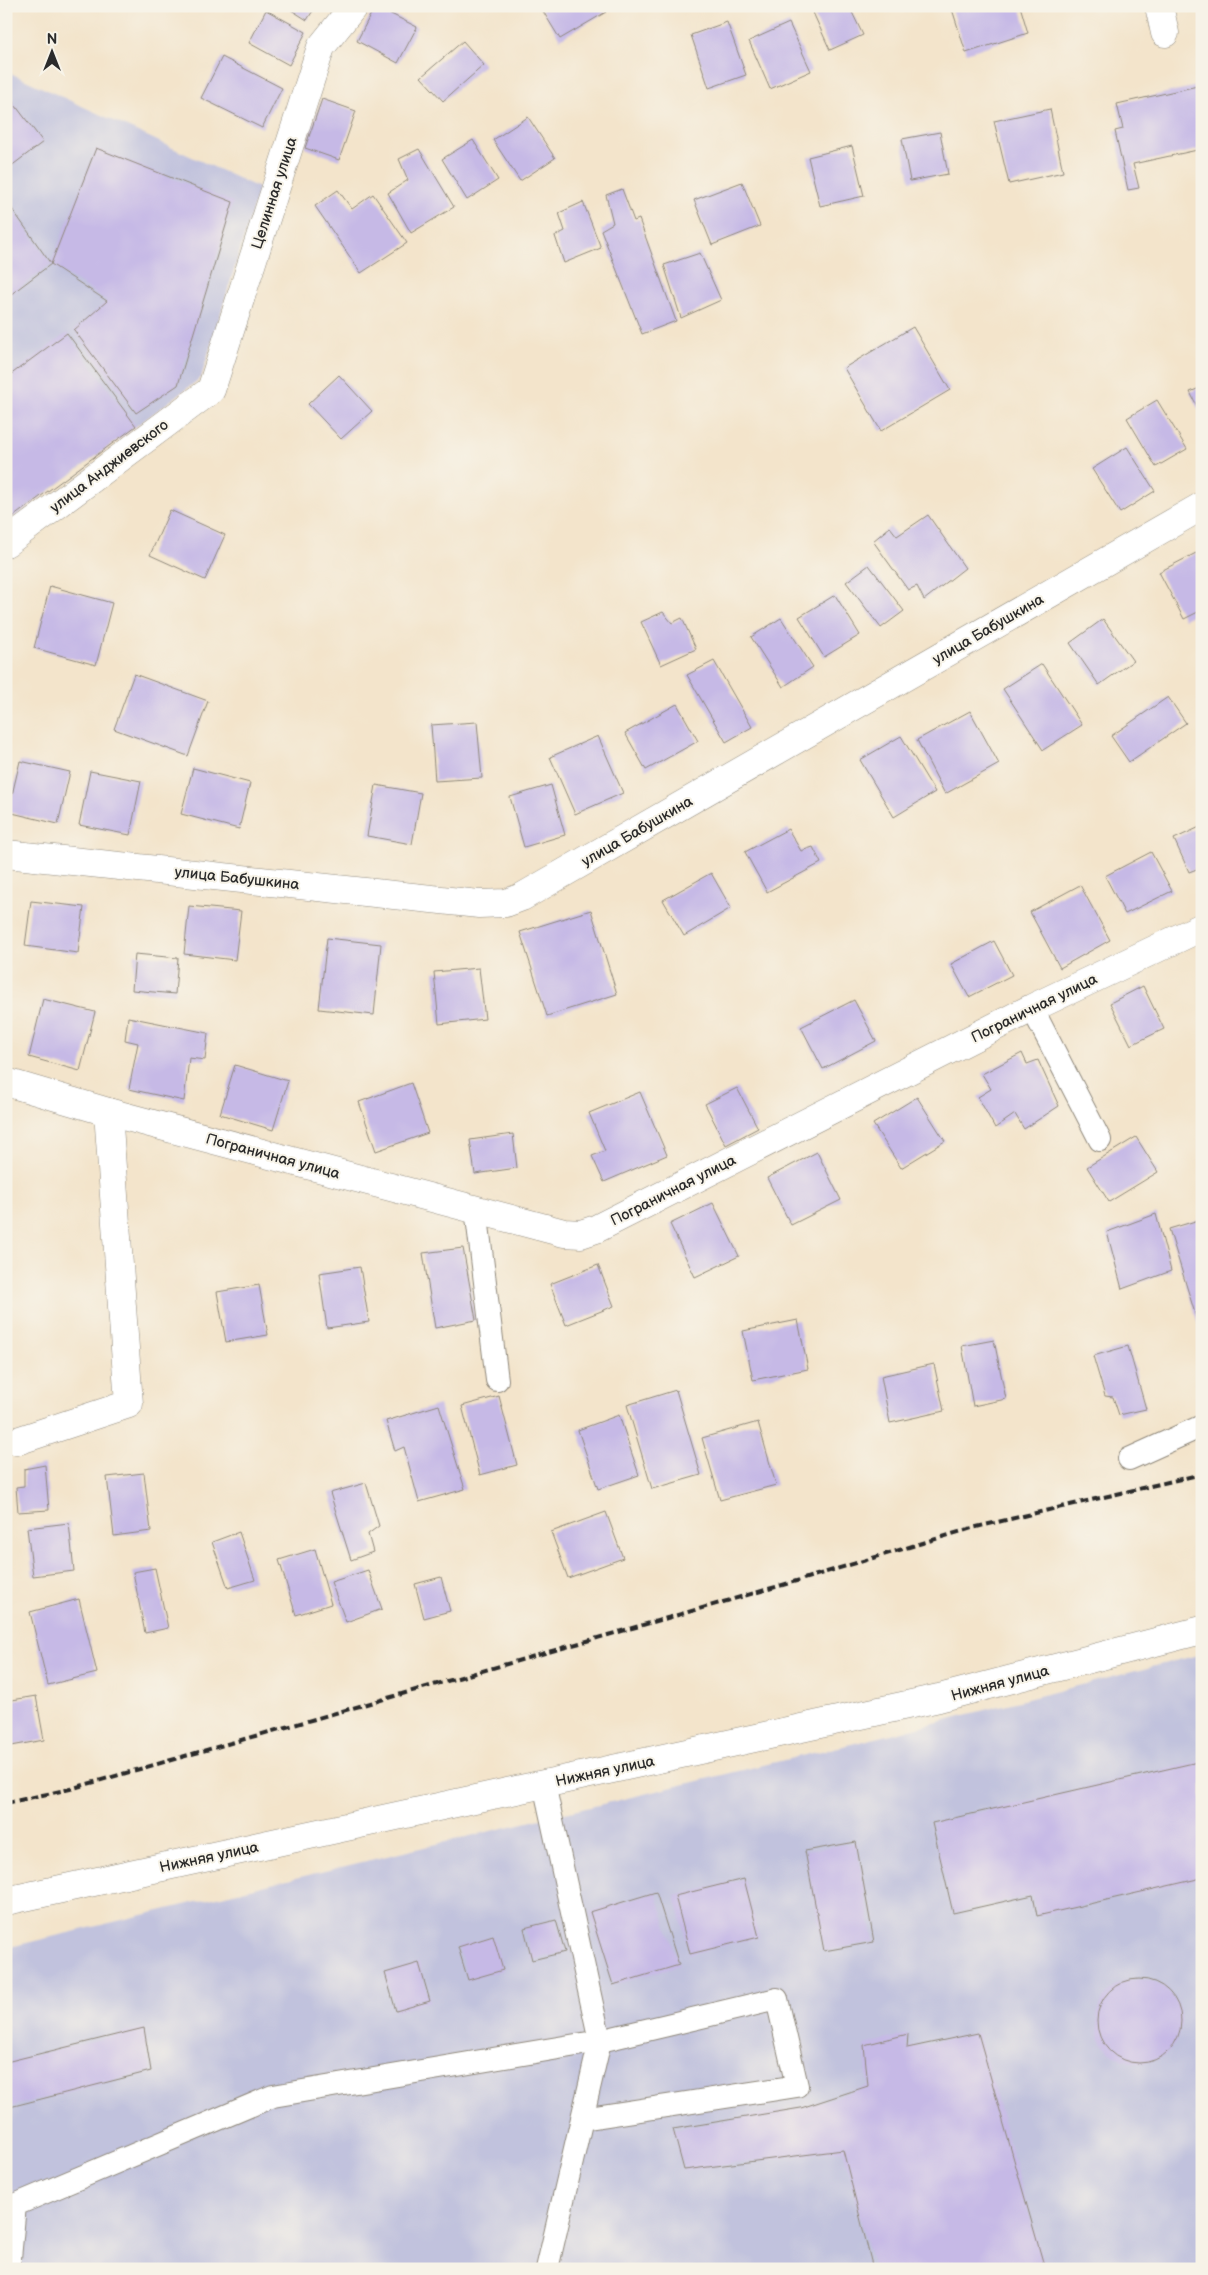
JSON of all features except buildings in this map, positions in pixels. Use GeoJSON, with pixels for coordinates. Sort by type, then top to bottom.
{"type":"FeatureCollection","features":[{"type":"Feature","properties":{"kind":"street","name":"Целинная улица"},"geometry":{"type":"LineString","coordinates":[[211,390],[321,47],[354,6]]}},
{"type":"Feature","properties":{"kind":"street"},"geometry":{"type":"LineString","coordinates":[[1159,6],[1165,33]]}},
{"type":"Feature","properties":{"kind":"street","name":"улица Анджиевского"},"geometry":{"type":"LineString","coordinates":[[6,543],[211,390]]}},
{"type":"Feature","properties":{"kind":"street","name":"улица Бабушкина"},"geometry":{"type":"LineString","coordinates":[[6,854],[479,904],[506,902],[522,897],[1202,506]]}},
{"type":"Feature","properties":{"kind":"street","name":"Пограничная улица"},"geometry":{"type":"LineString","coordinates":[[6,1082],[108,1112],[564,1233],[580,1234],[596,1229],[1032,1008],[1202,927]]}},
{"type":"Feature","properties":{"kind":"street"},"geometry":{"type":"LineString","coordinates":[[17,1441],[129,1404],[108,1112]]}},
{"type":"Feature","properties":{"kind":"street","name":"Нижняя улица"},"geometry":{"type":"LineString","coordinates":[[6,1901],[939,1698],[1202,1630]]}},
{"type":"Feature","properties":{"kind":"lane"},"geometry":{"type":"LineString","coordinates":[[1032,1008],[1100,1140]]}},
{"type":"Feature","properties":{"kind":"lane"},"geometry":{"type":"LineString","coordinates":[[476,1209],[497,1380]]}},
{"type":"Feature","properties":{"kind":"lane"},"geometry":{"type":"LineString","coordinates":[[1129,1459],[1202,1426]]}},
{"type":"Feature","properties":{"kind":"lane"},"geometry":{"type":"LineString","coordinates":[[544,1784],[600,2041],[547,2269]]}},
{"type":"Feature","properties":{"kind":"lane"},"geometry":{"type":"LineString","coordinates":[[9,2269],[15,2205],[274,2096],[600,2041],[777,2000],[797,2086],[582,2119]]}},
{"type":"Feature","properties":{"kind":"shaded area"},"geometry":{"type":"Polygon","coordinates":[[[6,71],[259,188],[201,378],[6,523],[6,71]]]}},
{"type":"Feature","properties":{"kind":"shaded area"},"geometry":{"type":"Polygon","coordinates":[[[1202,1654],[1202,2269],[6,2269],[6,1948],[880,1737],[1202,1654]]]}},
{"type":"Feature","properties":{"kind":"railway"},"geometry":{"type":"LineString","coordinates":[[6,1803],[70,1789],[800,1580],[972,1528],[1202,1474]]}}]}
